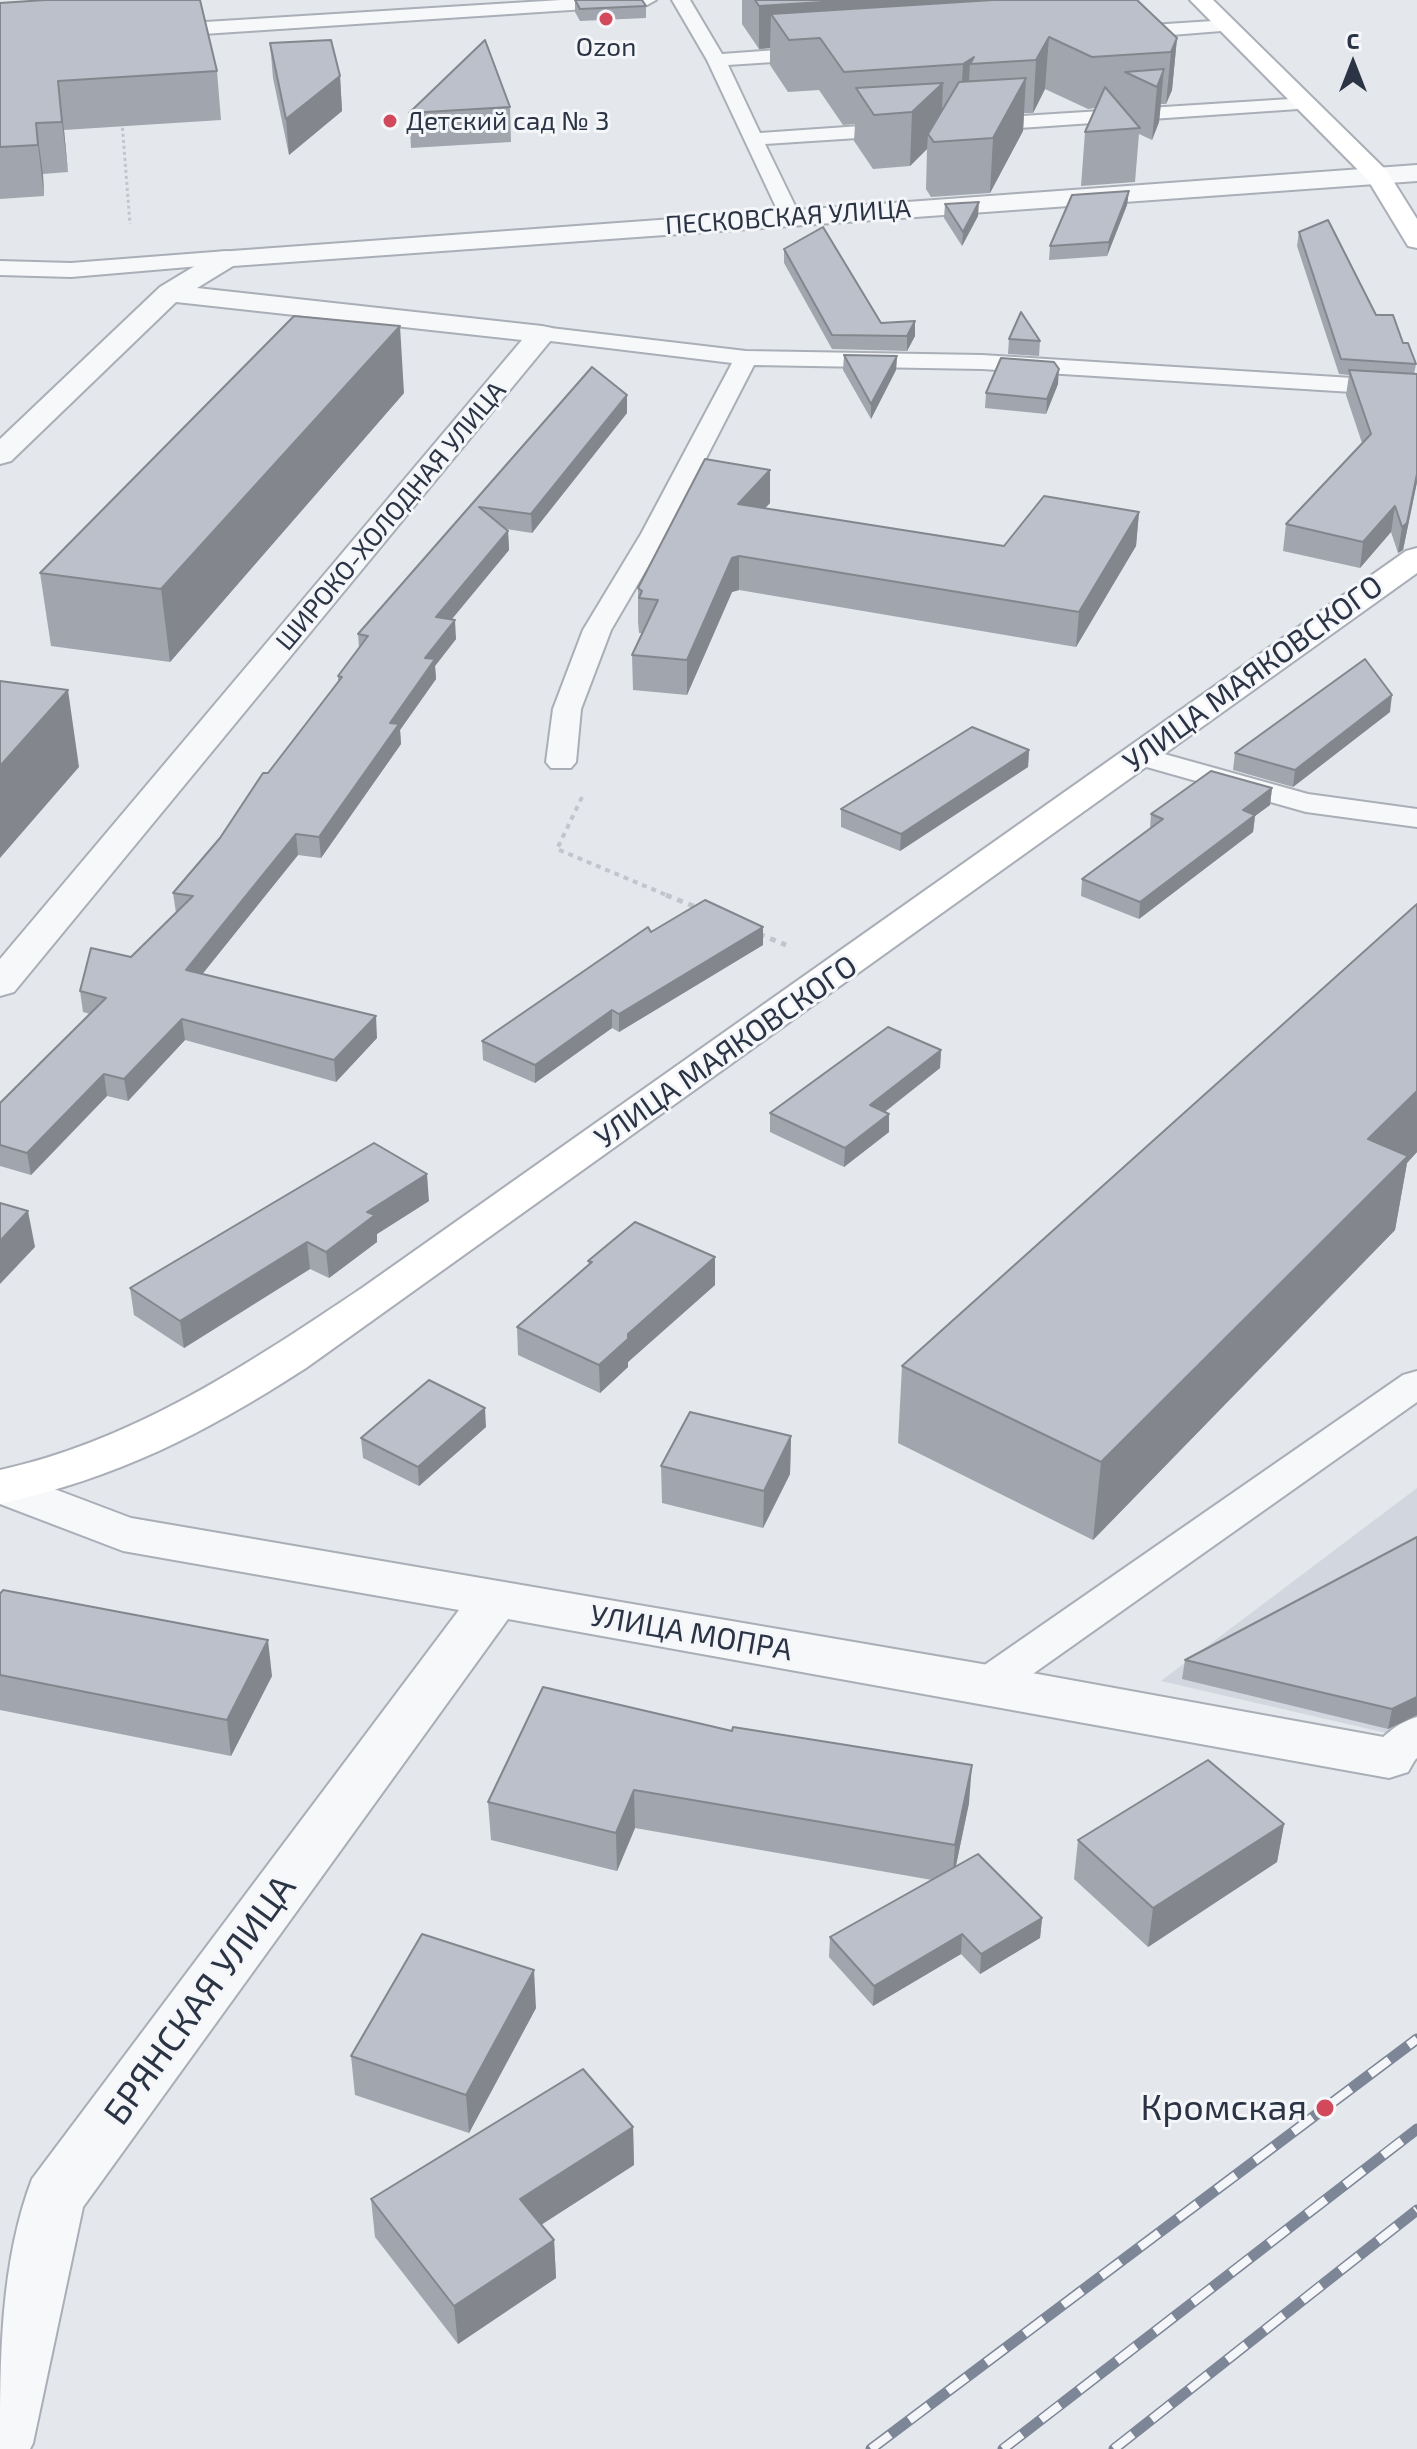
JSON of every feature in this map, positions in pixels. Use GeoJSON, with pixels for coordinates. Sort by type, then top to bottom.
{"type":"FeatureCollection","features":[{"type":"Feature","properties":{"kind":"street"},"geometry":{"type":"LineString","coordinates":[[1201,0],[1378,176],[1417,240]]}},
{"type":"Feature","properties":{"kind":"street","name":"ПЕСКОВСКАЯ УЛИЦА"},"geometry":{"type":"LineString","coordinates":[[0,455],[170,293],[227,258],[1417,173]]}},
{"type":"Feature","properties":{"kind":"street"},"geometry":{"type":"LineString","coordinates":[[170,293],[542,334]]}},
{"type":"Feature","properties":{"kind":"street","name":"ШИРОКО-ХОЛОДНАЯ УЛИЦА"},"geometry":{"type":"LineString","coordinates":[[0,984],[542,334]]}},
{"type":"Feature","properties":{"kind":"street","name":"УЛИЦА МАЯКОВСКОГО"},"geometry":{"type":"LineString","coordinates":[[2,1487],[72,1472],[145,1443],[234,1394],[378,1298],[1417,558]]}},
{"type":"Feature","properties":{"kind":"street","name":"УЛИЦА МОПРА"},"geometry":{"type":"LineString","coordinates":[[2,1487],[123,1534],[988,1684],[1403,1745]]}},
{"type":"Feature","properties":{"kind":"street","name":"БРЯНСКАЯ УЛИЦА"},"geometry":{"type":"LineString","coordinates":[[0,2443],[54,2198],[494,1600]]}},
{"type":"Feature","properties":{"kind":"lane"},"geometry":{"type":"LineString","coordinates":[[296,0],[303,21]]}},
{"type":"Feature","properties":{"kind":"lane"},"geometry":{"type":"LineString","coordinates":[[131,32],[647,0]]}},
{"type":"Feature","properties":{"kind":"lane"},"geometry":{"type":"LineString","coordinates":[[681,0],[716,60],[789,216]]}},
{"type":"Feature","properties":{"kind":"lane"},"geometry":{"type":"LineString","coordinates":[[1104,34],[1228,26]]}},
{"type":"Feature","properties":{"kind":"lane"},"geometry":{"type":"LineString","coordinates":[[716,60],[840,52]]}},
{"type":"Feature","properties":{"kind":"lane"},"geometry":{"type":"LineString","coordinates":[[959,126],[1306,104]]}},
{"type":"Feature","properties":{"kind":"lane"},"geometry":{"type":"LineString","coordinates":[[754,139],[927,128]]}},
{"type":"Feature","properties":{"kind":"lane"},"geometry":{"type":"LineString","coordinates":[[0,268],[71,270],[227,258]]}},
{"type":"Feature","properties":{"kind":"lane"},"geometry":{"type":"LineString","coordinates":[[542,334],[746,358],[982,362],[1417,389]]}},
{"type":"Feature","properties":{"kind":"lane"},"geometry":{"type":"LineString","coordinates":[[561,762],[567,709],[597,630],[654,534],[746,358]]}},
{"type":"Feature","properties":{"kind":"lane"},"geometry":{"type":"LineString","coordinates":[[1139,756],[1306,803],[1417,818]]}},
{"type":"Feature","properties":{"kind":"lane"},"geometry":{"type":"LineString","coordinates":[[988,1684],[1417,1384]]}},
{"type":"Feature","properties":{"kind":"path"},"geometry":{"type":"LineString","coordinates":[[122,122],[134,265]]}},
{"type":"Feature","properties":{"kind":"path"},"geometry":{"type":"LineString","coordinates":[[561,762],[588,785],[557,849],[700,909]]}},
{"type":"Feature","properties":{"kind":"path"},"geometry":{"type":"LineString","coordinates":[[757,933],[843,969]]}},
{"type":"Feature","properties":{"kind":"shaded area"},"geometry":{"type":"Polygon","coordinates":[[[1417,1488],[1417,1740],[1161,1681],[1417,1488]]]}},
{"type":"Feature","properties":{"kind":"building"},"geometry":{"type":"Polygon","coordinates":[[[200,0],[217,71],[58,81],[62,122],[36,123],[38,145],[0,147],[0,3],[200,0]]]}},
{"type":"Feature","properties":{"kind":"building"},"geometry":{"type":"Polygon","coordinates":[[[575,0],[642,0],[646,6],[580,9],[575,0]]]}},
{"type":"Feature","properties":{"kind":"building"},"geometry":{"type":"Polygon","coordinates":[[[755,0],[854,0],[759,6],[755,0]]]}},
{"type":"Feature","properties":{"kind":"building"},"geometry":{"type":"Polygon","coordinates":[[[993,0],[1137,0],[1177,38],[1171,52],[1092,57],[1049,37],[1036,60],[970,64],[974,57],[963,64],[844,72],[820,38],[789,40],[771,14],[993,0]]]}},
{"type":"Feature","properties":{"kind":"building"},"geometry":{"type":"Polygon","coordinates":[[[331,40],[340,76],[286,119],[270,43],[331,40]]]}},
{"type":"Feature","properties":{"kind":"building"},"geometry":{"type":"Polygon","coordinates":[[[485,40],[510,107],[409,113],[485,40]]]}},
{"type":"Feature","properties":{"kind":"building"},"geometry":{"type":"Polygon","coordinates":[[[1164,69],[1157,87],[1125,72],[1164,69]]]}},
{"type":"Feature","properties":{"kind":"building"},"geometry":{"type":"Polygon","coordinates":[[[1026,78],[993,138],[934,142],[928,134],[959,82],[1026,78]]]}},
{"type":"Feature","properties":{"kind":"building"},"geometry":{"type":"Polygon","coordinates":[[[943,83],[912,112],[874,115],[856,88],[943,83]]]}},
{"type":"Feature","properties":{"kind":"building"},"geometry":{"type":"Polygon","coordinates":[[[1105,87],[1140,128],[1085,132],[1105,87]]]}},
{"type":"Feature","properties":{"kind":"building"},"geometry":{"type":"Polygon","coordinates":[[[1129,191],[1109,242],[1050,246],[1072,195],[1129,191]]]}},
{"type":"Feature","properties":{"kind":"building"},"geometry":{"type":"Polygon","coordinates":[[[979,202],[963,232],[945,204],[979,202]]]}},
{"type":"Feature","properties":{"kind":"building"},"geometry":{"type":"Polygon","coordinates":[[[1328,220],[1376,315],[1393,315],[1403,343],[1408,343],[1416,364],[1341,359],[1299,232],[1328,220]]]}},
{"type":"Feature","properties":{"kind":"building"},"geometry":{"type":"Polygon","coordinates":[[[823,227],[881,323],[915,321],[907,336],[832,335],[784,249],[823,227]]]}},
{"type":"Feature","properties":{"kind":"building"},"geometry":{"type":"Polygon","coordinates":[[[1021,312],[1040,341],[1009,339],[1021,312]]]}},
{"type":"Feature","properties":{"kind":"building"},"geometry":{"type":"Polygon","coordinates":[[[294,316],[400,326],[161,589],[40,573],[294,316]]]}},
{"type":"Feature","properties":{"kind":"building"},"geometry":{"type":"Polygon","coordinates":[[[844,355],[897,356],[871,404],[844,355]]]}},
{"type":"Feature","properties":{"kind":"building"},"geometry":{"type":"Polygon","coordinates":[[[1001,358],[1054,362],[1059,369],[1047,399],[986,393],[1001,358]]]}},
{"type":"Feature","properties":{"kind":"building"},"geometry":{"type":"Polygon","coordinates":[[[592,367],[627,395],[531,514],[479,507],[508,531],[436,617],[455,620],[425,658],[435,659],[390,723],[399,724],[319,837],[296,834],[186,970],[376,1016],[334,1060],[182,1019],[124,1079],[104,1074],[27,1153],[0,1145],[0,1103],[106,998],[80,991],[91,948],[131,957],[193,896],[173,893],[220,838],[263,773],[268,773],[342,677],[338,676],[368,636],[358,634],[592,367]]]}},
{"type":"Feature","properties":{"kind":"building"},"geometry":{"type":"Polygon","coordinates":[[[1349,370],[1417,374],[1417,474],[1407,523],[1402,527],[1395,506],[1363,542],[1286,524],[1371,434],[1349,370]]]}},
{"type":"Feature","properties":{"kind":"building"},"geometry":{"type":"Polygon","coordinates":[[[705,459],[770,470],[738,504],[1004,546],[1044,496],[1139,512],[1079,612],[739,556],[732,558],[687,660],[632,655],[658,600],[639,598],[642,591],[638,588],[705,459]]]}},
{"type":"Feature","properties":{"kind":"building"},"geometry":{"type":"Polygon","coordinates":[[[1365,659],[1392,695],[1295,770],[1235,753],[1365,659]]]}},
{"type":"Feature","properties":{"kind":"building"},"geometry":{"type":"Polygon","coordinates":[[[0,681],[68,690],[0,766],[0,681]]]}},
{"type":"Feature","properties":{"kind":"building"},"geometry":{"type":"Polygon","coordinates":[[[972,727],[1029,750],[901,834],[841,809],[972,727]]]}},
{"type":"Feature","properties":{"kind":"building"},"geometry":{"type":"Polygon","coordinates":[[[1211,771],[1272,788],[1243,810],[1255,815],[1140,902],[1082,879],[1163,819],[1151,814],[1211,771]]]}},
{"type":"Feature","properties":{"kind":"building"},"geometry":{"type":"Polygon","coordinates":[[[705,900],[763,927],[619,1014],[612,1010],[535,1065],[482,1041],[648,927],[651,932],[705,900]]]}},
{"type":"Feature","properties":{"kind":"building"},"geometry":{"type":"Polygon","coordinates":[[[1417,904],[1417,1091],[1368,1139],[1408,1156],[1101,1462],[902,1366],[1417,904]]]}},
{"type":"Feature","properties":{"kind":"building"},"geometry":{"type":"Polygon","coordinates":[[[888,1027],[941,1050],[870,1105],[889,1114],[845,1148],[770,1113],[888,1027]]]}},
{"type":"Feature","properties":{"kind":"building"},"geometry":{"type":"Polygon","coordinates":[[[374,1143],[427,1174],[367,1212],[375,1215],[326,1252],[307,1242],[180,1321],[130,1288],[374,1143]]]}},
{"type":"Feature","properties":{"kind":"building"},"geometry":{"type":"Polygon","coordinates":[[[0,1203],[28,1211],[0,1241],[0,1203]]]}},
{"type":"Feature","properties":{"kind":"building"},"geometry":{"type":"Polygon","coordinates":[[[635,1222],[715,1257],[628,1334],[628,1339],[599,1365],[517,1327],[592,1262],[588,1261],[635,1222]]]}},
{"type":"Feature","properties":{"kind":"building"},"geometry":{"type":"Polygon","coordinates":[[[429,1380],[485,1408],[418,1467],[361,1438],[429,1380]]]}},
{"type":"Feature","properties":{"kind":"building"},"geometry":{"type":"Polygon","coordinates":[[[690,1412],[791,1436],[764,1491],[661,1466],[690,1412]]]}},
{"type":"Feature","properties":{"kind":"building"},"geometry":{"type":"Polygon","coordinates":[[[1417,1537],[1417,1697],[1392,1709],[1185,1660],[1417,1537]]]}},
{"type":"Feature","properties":{"kind":"building"},"geometry":{"type":"Polygon","coordinates":[[[3,1590],[268,1640],[227,1720],[0,1675],[0,1594],[3,1590]]]}},
{"type":"Feature","properties":{"kind":"building"},"geometry":{"type":"Polygon","coordinates":[[[543,1687],[732,1731],[733,1727],[972,1765],[955,1845],[634,1790],[616,1833],[488,1802],[543,1687]]]}},
{"type":"Feature","properties":{"kind":"building"},"geometry":{"type":"Polygon","coordinates":[[[1208,1760],[1284,1824],[1153,1908],[1078,1840],[1208,1760]]]}},
{"type":"Feature","properties":{"kind":"building"},"geometry":{"type":"Polygon","coordinates":[[[978,1854],[1042,1918],[981,1954],[962,1934],[874,1986],[830,1937],[978,1854]]]}},
{"type":"Feature","properties":{"kind":"building"},"geometry":{"type":"Polygon","coordinates":[[[422,1934],[534,1970],[466,2095],[351,2056],[422,1934]]]}},
{"type":"Feature","properties":{"kind":"building"},"geometry":{"type":"Polygon","coordinates":[[[583,2069],[633,2127],[520,2199],[554,2240],[454,2306],[371,2199],[583,2069]]]}},
{"type":"Feature","properties":{"kind":"railway"},"geometry":{"type":"LineString","coordinates":[[871,2449],[1417,2039]]}},
{"type":"Feature","properties":{"kind":"railway"},"geometry":{"type":"LineString","coordinates":[[1003,2449],[1417,2129]]}},
{"type":"Feature","properties":{"kind":"railway"},"geometry":{"type":"LineString","coordinates":[[1114,2449],[1417,2210]]}},
{"type":"Feature","properties":{"kind":"place","name":"Ozon"},"geometry":{"type":"Point","coordinates":[606,19]}},
{"type":"Feature","properties":{"kind":"place","name":"Детский сад № 3"},"geometry":{"type":"Point","coordinates":[390,121]}},
{"type":"Feature","properties":{"kind":"place","name":"Кромская"},"geometry":{"type":"Point","coordinates":[1325,2108]}}]}
